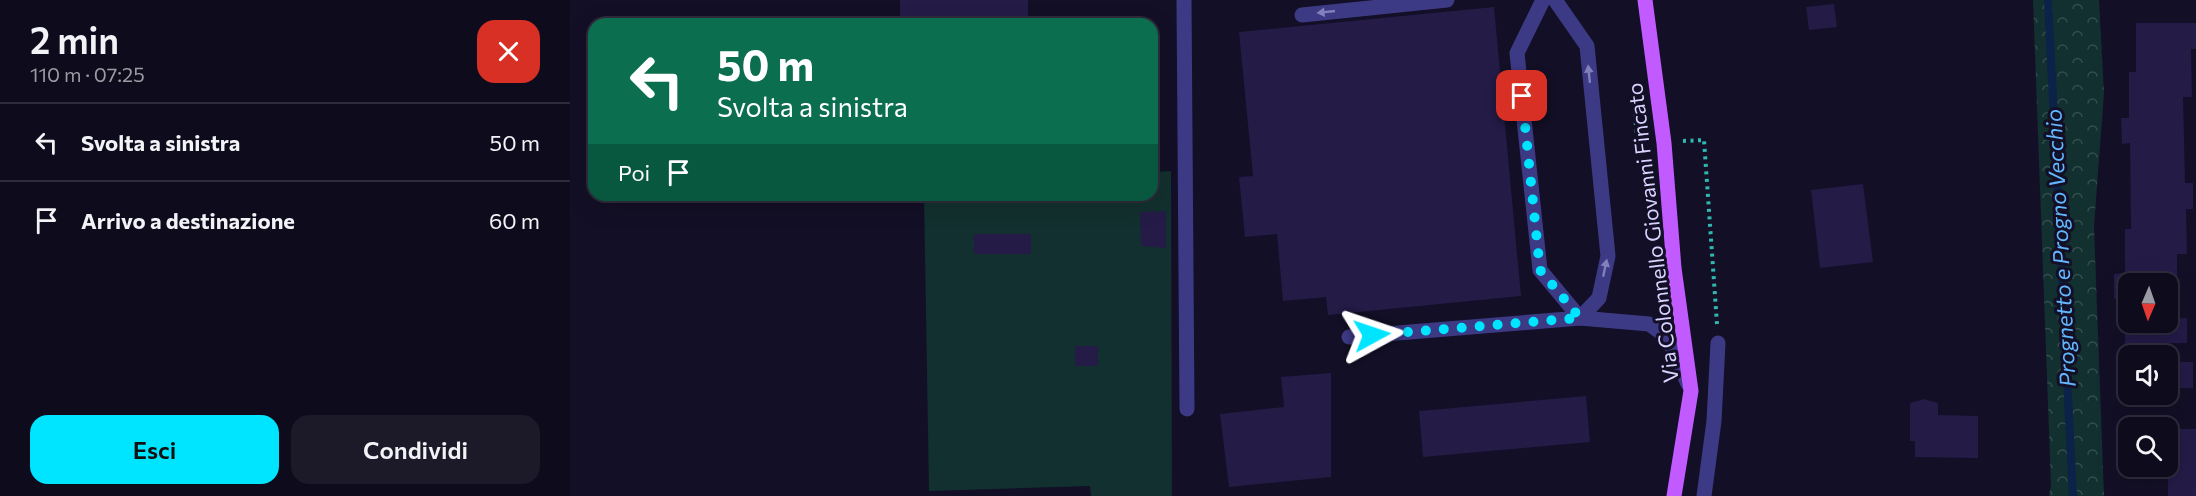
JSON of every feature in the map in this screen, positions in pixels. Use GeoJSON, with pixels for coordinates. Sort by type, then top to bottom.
{"type":"FeatureCollection","features":[{"type":"Feature","properties":{"kind":"main road","name":"Via Colonnello Giovanni Fincato"},"geometry":{"type":"LineString","coordinates":[[1645,0],[1664,143],[1674,268],[1691,391],[1674,496]]}},
{"type":"Feature","properties":{"kind":"street"},"geometry":{"type":"LineString","coordinates":[[1184,0],[1187,409]]}},
{"type":"Feature","properties":{"kind":"street"},"geometry":{"type":"LineString","coordinates":[[1302,15],[1447,0]]}},
{"type":"Feature","properties":{"kind":"street"},"geometry":{"type":"LineString","coordinates":[[1543,0],[1517,53],[1540,270],[1580,318]]}},
{"type":"Feature","properties":{"kind":"street"},"geometry":{"type":"LineString","coordinates":[[1555,0],[1587,46],[1608,256],[1599,298],[1580,318]]}},
{"type":"Feature","properties":{"kind":"street"},"geometry":{"type":"LineString","coordinates":[[1349,337],[1580,318],[1649,324],[1667,337],[1691,391]]}},
{"type":"Feature","properties":{"kind":"street"},"geometry":{"type":"LineString","coordinates":[[1704,496],[1714,421],[1718,343]]}},
{"type":"Feature","properties":{"kind":"green space"},"geometry":{"type":"Polygon","coordinates":[[[2033,0],[2099,0],[2104,93],[2094,226],[2104,496],[2049,496],[2051,485],[2033,0]]]}},
{"type":"Feature","properties":{"kind":"green space"},"geometry":{"type":"Polygon","coordinates":[[[1171,171],[1172,496],[1091,496],[1090,486],[929,491],[924,201],[1158,201],[1158,172],[1171,171]]]}},
{"type":"Feature","properties":{"kind":"building"},"geometry":{"type":"Polygon","coordinates":[[[900,0],[1028,0],[1028,18],[900,18],[900,0]]]}},
{"type":"Feature","properties":{"kind":"building"},"geometry":{"type":"Polygon","coordinates":[[[1834,4],[1837,27],[1809,30],[1806,7],[1834,4]]]}},
{"type":"Feature","properties":{"kind":"building"},"geometry":{"type":"Polygon","coordinates":[[[1494,7],[1521,296],[1328,315],[1326,297],[1283,301],[1277,234],[1245,237],[1239,177],[1253,176],[1239,32],[1494,7]]]}},
{"type":"Feature","properties":{"kind":"building"},"geometry":{"type":"Polygon","coordinates":[[[2136,23],[2196,23],[2196,49],[2191,49],[2192,97],[2183,97],[2185,183],[2193,183],[2193,209],[2186,209],[2187,254],[2177,254],[2177,273],[2125,273],[2125,229],[2131,229],[2130,143],[2122,144],[2121,118],[2129,118],[2129,72],[2136,72],[2136,23]]]}},
{"type":"Feature","properties":{"kind":"building"},"geometry":{"type":"Polygon","coordinates":[[[1863,184],[1873,262],[1820,268],[1811,190],[1863,184]]]}},
{"type":"Feature","properties":{"kind":"building"},"geometry":{"type":"Polygon","coordinates":[[[1166,211],[1166,248],[1141,246],[1140,212],[1166,211]]]}},
{"type":"Feature","properties":{"kind":"building"},"geometry":{"type":"Polygon","coordinates":[[[974,234],[1031,234],[1031,254],[974,254],[974,234]]]}},
{"type":"Feature","properties":{"kind":"building"},"geometry":{"type":"Polygon","coordinates":[[[2114,274],[2118,274],[2118,299],[2114,299],[2114,274]]]}},
{"type":"Feature","properties":{"kind":"building"},"geometry":{"type":"Polygon","coordinates":[[[2178,318],[2187,318],[2187,343],[2125,344],[2125,333],[2178,333],[2178,318]]]}},
{"type":"Feature","properties":{"kind":"building"},"geometry":{"type":"Polygon","coordinates":[[[1075,346],[1098,346],[1098,366],[1075,366],[1075,346]]]}},
{"type":"Feature","properties":{"kind":"building"},"geometry":{"type":"Polygon","coordinates":[[[2178,362],[2193,362],[2193,388],[2178,388],[2178,362]]]}},
{"type":"Feature","properties":{"kind":"building"},"geometry":{"type":"Polygon","coordinates":[[[1331,373],[1331,477],[1229,487],[1220,414],[1284,407],[1281,377],[1331,373]]]}},
{"type":"Feature","properties":{"kind":"building"},"geometry":{"type":"Polygon","coordinates":[[[1586,396],[1590,442],[1423,457],[1419,411],[1586,396]]]}},
{"type":"Feature","properties":{"kind":"building"},"geometry":{"type":"Polygon","coordinates":[[[1924,399],[1938,403],[1938,415],[1978,416],[1978,458],[1915,457],[1915,441],[1910,441],[1910,403],[1924,399]]]}},
{"type":"Feature","properties":{"kind":"building"},"geometry":{"type":"Polygon","coordinates":[[[2178,429],[2196,429],[2196,496],[2168,496],[2168,477],[2178,477],[2178,429]]]}},
{"type":"Feature","properties":{"kind":"waterway","name":"Prognetto e Progno Vecchio"},"geometry":{"type":"LineString","coordinates":[[2048,0],[2073,496]]}},
{"type":"Feature","properties":{"kind":"route"},"geometry":{"type":"LineString","coordinates":[[1372,335],[1580,318],[1540,270],[1522,96]]}}]}
